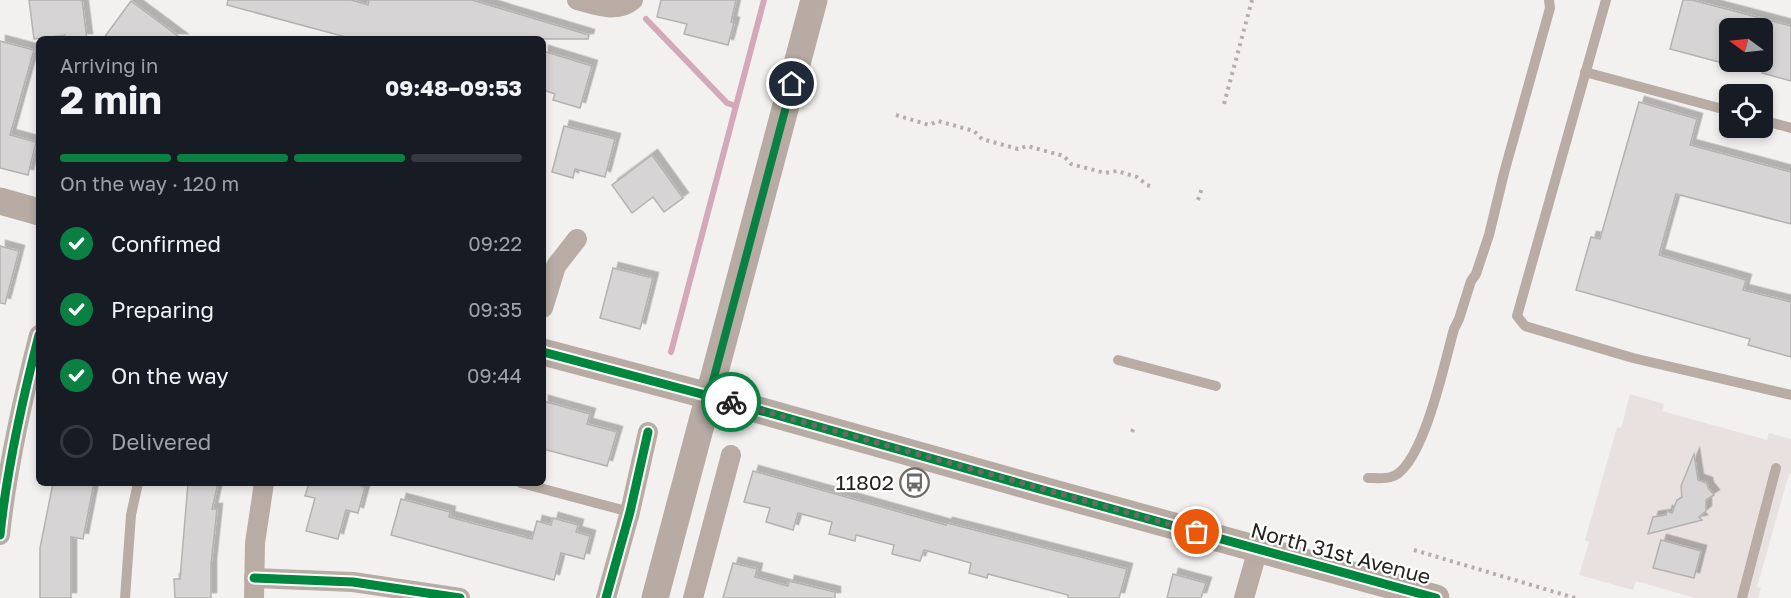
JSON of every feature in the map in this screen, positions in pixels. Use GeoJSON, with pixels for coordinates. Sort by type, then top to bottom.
{"type":"FeatureCollection","features":[{"type":"Feature","properties":{"kind":"street"},"geometry":{"type":"LineString","coordinates":[[577,0],[606,8],[628,4]]}},
{"type":"Feature","properties":{"kind":"street"},"geometry":{"type":"LineString","coordinates":[[654,598],[814,0]]}},
{"type":"Feature","properties":{"kind":"street"},"geometry":{"type":"LineString","coordinates":[[0,201],[36,211]]}},
{"type":"Feature","properties":{"kind":"street"},"geometry":{"type":"LineString","coordinates":[[546,298],[556,266],[577,239]]}},
{"type":"Feature","properties":{"kind":"street"},"geometry":{"type":"LineString","coordinates":[[0,535],[11,455],[21,403],[36,346]]}},
{"type":"Feature","properties":{"kind":"street","name":"North 31st Avenue"},"geometry":{"type":"LineString","coordinates":[[546,353],[1436,598]]}},
{"type":"Feature","properties":{"kind":"street"},"geometry":{"type":"LineString","coordinates":[[606,598],[630,512],[648,432]]}},
{"type":"Feature","properties":{"kind":"street"},"geometry":{"type":"LineString","coordinates":[[693,598],[731,455]]}},
{"type":"Feature","properties":{"kind":"street"},"geometry":{"type":"LineString","coordinates":[[254,598],[255,543],[264,486]]}},
{"type":"Feature","properties":{"kind":"street"},"geometry":{"type":"LineString","coordinates":[[1244,598],[1258,549]]}},
{"type":"Feature","properties":{"kind":"street"},"geometry":{"type":"LineString","coordinates":[[254,578],[353,582],[460,598]]}},
{"type":"Feature","properties":{"kind":"lane"},"geometry":{"type":"LineString","coordinates":[[1368,478],[1393,477],[1406,467],[1422,440],[1454,329],[1489,235],[1550,8],[1549,0]]}},
{"type":"Feature","properties":{"kind":"lane"},"geometry":{"type":"LineString","coordinates":[[1606,0],[1517,316],[1525,326],[1633,358],[1791,395]]}},
{"type":"Feature","properties":{"kind":"lane"},"geometry":{"type":"LineString","coordinates":[[1585,72],[1719,108]]}},
{"type":"Feature","properties":{"kind":"lane"},"geometry":{"type":"LineString","coordinates":[[1773,123],[1791,128]]}},
{"type":"Feature","properties":{"kind":"lane"},"geometry":{"type":"LineString","coordinates":[[1118,360],[1216,386]]}},
{"type":"Feature","properties":{"kind":"lane"},"geometry":{"type":"LineString","coordinates":[[1742,598],[1776,468]]}},
{"type":"Feature","properties":{"kind":"lane"},"geometry":{"type":"LineString","coordinates":[[124,598],[131,515],[137,486]]}},
{"type":"Feature","properties":{"kind":"lane"},"geometry":{"type":"LineString","coordinates":[[532,486],[630,512]]}},
{"type":"Feature","properties":{"kind":"path"},"geometry":{"type":"LineString","coordinates":[[1224,104],[1252,0]]}},
{"type":"Feature","properties":{"kind":"path"},"geometry":{"type":"LineString","coordinates":[[896,115],[929,124],[938,121],[974,131],[981,139],[1018,149],[1027,146],[1064,156],[1071,164],[1105,173],[1117,171],[1137,177],[1153,187]]}},
{"type":"Feature","properties":{"kind":"path"},"geometry":{"type":"LineString","coordinates":[[1198,200],[1202,188]]}},
{"type":"Feature","properties":{"kind":"path"},"geometry":{"type":"LineString","coordinates":[[1414,550],[1575,598]]}},
{"type":"Feature","properties":{"kind":"shaded area"},"geometry":{"type":"Polygon","coordinates":[[[1630,394],[1664,404],[1662,411],[1767,440],[1769,433],[1791,439],[1791,474],[1789,474],[1757,587],[1761,588],[1758,598],[1695,598],[1636,581],[1633,590],[1579,575],[1589,542],[1585,540],[1617,427],[1621,428],[1630,394]]]}},
{"type":"Feature","properties":{"kind":"building"},"geometry":{"type":"Polygon","coordinates":[[[29,0],[82,0],[87,36],[36,36],[34,39],[29,0]]]}},
{"type":"Feature","properties":{"kind":"building"},"geometry":{"type":"Polygon","coordinates":[[[228,0],[351,0],[368,5],[369,0],[472,0],[589,35],[588,39],[546,39],[546,36],[342,36],[227,5],[228,0]]]}},
{"type":"Feature","properties":{"kind":"building"},"geometry":{"type":"Polygon","coordinates":[[[661,0],[736,0],[731,22],[734,23],[728,45],[684,34],[687,24],[657,17],[661,0]]]}},
{"type":"Feature","properties":{"kind":"building"},"geometry":{"type":"Polygon","coordinates":[[[1683,0],[1692,0],[1761,18],[1719,18],[1719,62],[1670,49],[1683,0]]]}},
{"type":"Feature","properties":{"kind":"building"},"geometry":{"type":"Polygon","coordinates":[[[131,1],[178,36],[105,36],[131,1]]]}},
{"type":"Feature","properties":{"kind":"building"},"geometry":{"type":"Polygon","coordinates":[[[1773,21],[1791,26],[1791,81],[1762,73],[1773,72],[1773,21]]]}},
{"type":"Feature","properties":{"kind":"building"},"geometry":{"type":"Polygon","coordinates":[[[0,41],[34,50],[10,135],[36,142],[28,175],[0,168],[0,41]]]}},
{"type":"Feature","properties":{"kind":"building"},"geometry":{"type":"Polygon","coordinates":[[[546,52],[592,66],[580,108],[553,100],[555,94],[546,91],[546,52]]]}},
{"type":"Feature","properties":{"kind":"building"},"geometry":{"type":"Polygon","coordinates":[[[1639,102],[1697,119],[1690,145],[1791,172],[1791,224],[1676,194],[1659,255],[1746,280],[1743,290],[1791,302],[1791,357],[1748,345],[1750,339],[1576,290],[1591,237],[1600,239],[1639,102]]]}},
{"type":"Feature","properties":{"kind":"building"},"geometry":{"type":"Polygon","coordinates":[[[564,126],[615,139],[605,177],[575,169],[573,178],[552,172],[564,126]]]}},
{"type":"Feature","properties":{"kind":"building"},"geometry":{"type":"Polygon","coordinates":[[[652,155],[683,198],[664,212],[653,197],[632,213],[612,185],[652,155]]]}},
{"type":"Feature","properties":{"kind":"building"},"geometry":{"type":"Polygon","coordinates":[[[0,246],[19,251],[5,304],[0,303],[0,246]]]}},
{"type":"Feature","properties":{"kind":"building"},"geometry":{"type":"Polygon","coordinates":[[[613,268],[653,278],[640,329],[600,318],[613,268]]]}},
{"type":"Feature","properties":{"kind":"building"},"geometry":{"type":"Polygon","coordinates":[[[546,402],[590,414],[587,424],[617,432],[607,466],[546,450],[546,402]]]}},
{"type":"Feature","properties":{"kind":"building"},"geometry":{"type":"Polygon","coordinates":[[[1694,454],[1698,480],[1707,483],[1714,495],[1706,500],[1706,511],[1699,517],[1702,520],[1648,534],[1653,517],[1666,515],[1667,511],[1672,513],[1677,500],[1682,497],[1681,486],[1694,454]]]}},
{"type":"Feature","properties":{"kind":"building"},"geometry":{"type":"Polygon","coordinates":[[[753,471],[946,525],[947,523],[1127,569],[1119,598],[1068,598],[1068,595],[988,574],[987,578],[969,573],[971,563],[924,550],[920,561],[892,554],[894,545],[856,535],[855,541],[829,534],[832,522],[798,513],[793,530],[766,522],[770,508],[744,502],[753,471]]]}},
{"type":"Feature","properties":{"kind":"building"},"geometry":{"type":"Polygon","coordinates":[[[52,486],[93,486],[83,539],[71,537],[71,598],[40,598],[40,548],[52,486]]]}},
{"type":"Feature","properties":{"kind":"building"},"geometry":{"type":"Polygon","coordinates":[[[188,486],[217,486],[212,509],[217,509],[211,565],[211,598],[175,598],[174,579],[180,579],[188,486]]]}},
{"type":"Feature","properties":{"kind":"building"},"geometry":{"type":"Polygon","coordinates":[[[308,486],[365,487],[358,513],[346,510],[338,539],[306,531],[315,498],[305,496],[308,486]]]}},
{"type":"Feature","properties":{"kind":"building"},"geometry":{"type":"Polygon","coordinates":[[[401,499],[450,512],[449,517],[532,539],[537,521],[551,525],[553,518],[578,525],[576,532],[590,536],[584,559],[561,553],[554,580],[391,535],[401,499]]]}},
{"type":"Feature","properties":{"kind":"building"},"geometry":{"type":"Polygon","coordinates":[[[1661,540],[1701,551],[1694,578],[1653,568],[1661,540]]]}},
{"type":"Feature","properties":{"kind":"building"},"geometry":{"type":"Polygon","coordinates":[[[733,563],[757,569],[755,577],[788,586],[789,581],[835,592],[835,598],[723,598],[733,563]]]}},
{"type":"Feature","properties":{"kind":"building"},"geometry":{"type":"Polygon","coordinates":[[[1173,574],[1206,583],[1201,598],[1167,598],[1173,574]]]}},
{"type":"Feature","properties":{"kind":"waterway"},"geometry":{"type":"LineString","coordinates":[[671,352],[764,0]]}},
{"type":"Feature","properties":{"kind":"waterway"},"geometry":{"type":"LineString","coordinates":[[646,19],[727,103],[736,106]]}},
{"type":"Feature","properties":{"kind":"cycle path"},"geometry":{"type":"LineString","coordinates":[[0,535],[16,434],[36,348]]}},
{"type":"Feature","properties":{"kind":"cycle path"},"geometry":{"type":"LineString","coordinates":[[546,353],[1436,598]]}},
{"type":"Feature","properties":{"kind":"cycle path"},"geometry":{"type":"LineString","coordinates":[[606,598],[630,512],[648,432]]}},
{"type":"Feature","properties":{"kind":"cycle path"},"geometry":{"type":"LineString","coordinates":[[254,578],[353,582],[460,598]]}},
{"type":"Feature","properties":{"kind":"way so far"},"geometry":{"type":"LineString","coordinates":[[731,402],[1197,532]]}},
{"type":"Feature","properties":{"kind":"place","name":"11802"},"geometry":{"type":"Point","coordinates":[915,482]}},
{"type":"Feature","properties":{"kind":"route"},"geometry":{"type":"LineString","coordinates":[[731,402],[709,396],[792,84]]}}]}
